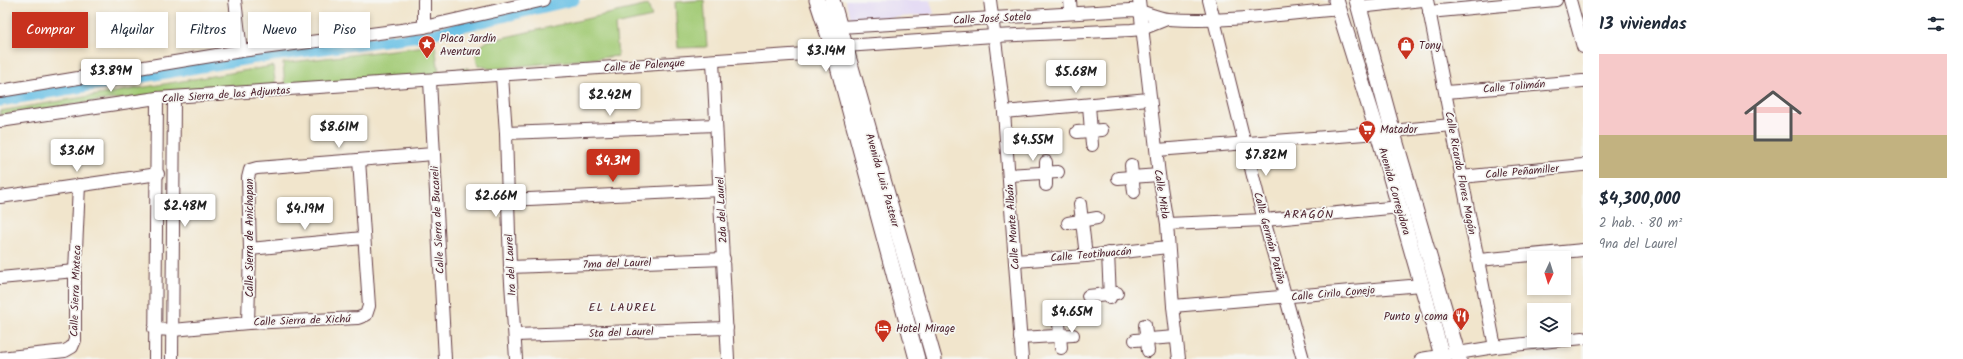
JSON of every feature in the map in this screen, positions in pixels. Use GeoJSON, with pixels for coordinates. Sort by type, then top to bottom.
{"type":"FeatureCollection","features":[{"type":"Feature","properties":{"kind":"main road"},"geometry":{"type":"LineString","coordinates":[[806,0],[822,17]]}},
{"type":"Feature","properties":{"kind":"main road","name":"Avenida Luis Pasteur"},"geometry":{"type":"LineString","coordinates":[[817,0],[822,17],[839,49],[934,359]]}},
{"type":"Feature","properties":{"kind":"main road","name":"Avenida Luis Pasteur"},"geometry":{"type":"LineString","coordinates":[[832,0],[840,27],[839,49],[917,359]]}},
{"type":"Feature","properties":{"kind":"main road","name":"Avenida Corregidora"},"geometry":{"type":"LineString","coordinates":[[1358,3],[1400,207],[1443,357]]}},
{"type":"Feature","properties":{"kind":"main road","name":"Avenida Corregidora"},"geometry":{"type":"LineString","coordinates":[[1337,5],[1385,132],[1458,356]]}},
{"type":"Feature","properties":{"kind":"street"},"geometry":{"type":"LineString","coordinates":[[235,0],[242,51]]}},
{"type":"Feature","properties":{"kind":"street"},"geometry":{"type":"LineString","coordinates":[[424,0],[424,27]]}},
{"type":"Feature","properties":{"kind":"street"},"geometry":{"type":"LineString","coordinates":[[0,91],[242,51],[424,27],[544,0]]}},
{"type":"Feature","properties":{"kind":"street","name":"Calle Monte Albán"},"geometry":{"type":"LineString","coordinates":[[990,0],[1004,112],[1022,359]]}},
{"type":"Feature","properties":{"kind":"street"},"geometry":{"type":"LineString","coordinates":[[1070,0],[1071,13]]}},
{"type":"Feature","properties":{"kind":"street","name":"Calle Germán Patiño"},"geometry":{"type":"LineString","coordinates":[[1209,0],[1246,143],[1264,220],[1303,359]]}},
{"type":"Feature","properties":{"kind":"street"},"geometry":{"type":"LineString","coordinates":[[1358,3],[1423,0]]}},
{"type":"Feature","properties":{"kind":"street","name":"Calle Ricardo Flores Magón"},"geometry":{"type":"LineString","coordinates":[[1427,0],[1495,347]]}},
{"type":"Feature","properties":{"kind":"street"},"geometry":{"type":"LineString","coordinates":[[1429,12],[1556,0]]}},
{"type":"Feature","properties":{"kind":"street"},"geometry":{"type":"LineString","coordinates":[[1570,0],[1583,47]]}},
{"type":"Feature","properties":{"kind":"street","name":"Calle José Sotelo"},"geometry":{"type":"LineString","coordinates":[[840,27],[1071,13],[1139,5],[1167,19]]}},
{"type":"Feature","properties":{"kind":"street","name":"Calle Mitla"},"geometry":{"type":"LineString","coordinates":[[1139,5],[1159,175],[1167,224],[1173,306],[1179,359]]}},
{"type":"Feature","properties":{"kind":"street","name":"Calle José Sotelo"},"geometry":{"type":"LineString","coordinates":[[839,49],[994,36],[1142,29],[1167,19],[1213,19],[1337,5]]}},
{"type":"Feature","properties":{"kind":"street","name":"Calle de Palenque"},"geometry":{"type":"LineString","coordinates":[[430,81],[839,49]]}},
{"type":"Feature","properties":{"kind":"street","name":"2da del Laurel"},"geometry":{"type":"LineString","coordinates":[[713,60],[728,359]]}},
{"type":"Feature","properties":{"kind":"street","name":"1ra del Laurel"},"geometry":{"type":"LineString","coordinates":[[502,76],[506,133],[510,267],[516,359]]}},
{"type":"Feature","properties":{"kind":"street","name":"Calle Sierra de las Adjuntas"},"geometry":{"type":"LineString","coordinates":[[0,121],[157,98],[430,81]]}},
{"type":"Feature","properties":{"kind":"street","name":"Calle Sierra de Bucareli"},"geometry":{"type":"LineString","coordinates":[[430,81],[446,359]]}},
{"type":"Feature","properties":{"kind":"street","name":"Calle Tolimán"},"geometry":{"type":"LineString","coordinates":[[1446,92],[1583,81]]}},
{"type":"Feature","properties":{"kind":"street"},"geometry":{"type":"LineString","coordinates":[[172,359],[174,97]]}},
{"type":"Feature","properties":{"kind":"street"},"geometry":{"type":"LineString","coordinates":[[155,359],[154,329],[158,174],[157,98]]}},
{"type":"Feature","properties":{"kind":"street"},"geometry":{"type":"LineString","coordinates":[[1004,112],[1150,99]]}},
{"type":"Feature","properties":{"kind":"street"},"geometry":{"type":"LineString","coordinates":[[1088,105],[1096,130],[1092,145]]}},
{"type":"Feature","properties":{"kind":"street"},"geometry":{"type":"LineString","coordinates":[[506,133],[716,125]]}},
{"type":"Feature","properties":{"kind":"street"},"geometry":{"type":"LineString","coordinates":[[1157,150],[1385,132],[1451,125]]}},
{"type":"Feature","properties":{"kind":"street"},"geometry":{"type":"LineString","coordinates":[[1077,132],[1096,130]]}},
{"type":"Feature","properties":{"kind":"street","name":"Calle Sierra de Anichapan"},"geometry":{"type":"LineString","coordinates":[[248,323],[250,249],[248,178],[250,170],[257,168],[434,154]]}},
{"type":"Feature","properties":{"kind":"street","name":"Calle Sierra de Xichú"},"geometry":{"type":"LineString","coordinates":[[154,329],[173,330],[248,323],[358,318],[366,315],[369,306],[359,160]]}},
{"type":"Feature","properties":{"kind":"street","name":"Calle Peñamiller"},"geometry":{"type":"LineString","coordinates":[[1461,177],[1583,165]]}},
{"type":"Feature","properties":{"kind":"street"},"geometry":{"type":"LineString","coordinates":[[1009,176],[1050,169],[1046,186]]}},
{"type":"Feature","properties":{"kind":"street"},"geometry":{"type":"LineString","coordinates":[[1118,178],[1132,171],[1159,175]]}},
{"type":"Feature","properties":{"kind":"street"},"geometry":{"type":"LineString","coordinates":[[1132,171],[1134,192]]}},
{"type":"Feature","properties":{"kind":"street"},"geometry":{"type":"LineString","coordinates":[[0,197],[158,174]]}},
{"type":"Feature","properties":{"kind":"street","name":"Calle Sierra Mixteca"},"geometry":{"type":"LineString","coordinates":[[0,358],[65,351],[72,347],[75,340],[75,271],[79,185]]}},
{"type":"Feature","properties":{"kind":"street"},"geometry":{"type":"LineString","coordinates":[[508,200],[720,190]]}},
{"type":"Feature","properties":{"kind":"street"},"geometry":{"type":"LineString","coordinates":[[1080,204],[1086,256]]}},
{"type":"Feature","properties":{"kind":"street"},"geometry":{"type":"LineString","coordinates":[[1167,224],[1264,220],[1400,207]]}},
{"type":"Feature","properties":{"kind":"street"},"geometry":{"type":"LineString","coordinates":[[1068,223],[1097,218]]}},
{"type":"Feature","properties":{"kind":"street"},"geometry":{"type":"LineString","coordinates":[[250,249],[364,238]]}},
{"type":"Feature","properties":{"kind":"street","name":"Calle Teotihuacán"},"geometry":{"type":"LineString","coordinates":[[1015,261],[1086,256],[1168,247]]}},
{"type":"Feature","properties":{"kind":"street"},"geometry":{"type":"LineString","coordinates":[[1479,260],[1583,250]]}},
{"type":"Feature","properties":{"kind":"street"},"geometry":{"type":"LineString","coordinates":[[1088,296],[1112,295],[1108,253]]}},
{"type":"Feature","properties":{"kind":"street","name":"7ma del Laurel"},"geometry":{"type":"LineString","coordinates":[[510,267],[724,259]]}},
{"type":"Feature","properties":{"kind":"street"},"geometry":{"type":"LineString","coordinates":[[0,278],[75,271]]}},
{"type":"Feature","properties":{"kind":"street","name":"Calle Cirilo Conejo"},"geometry":{"type":"LineString","coordinates":[[1173,306],[1422,285]]}},
{"type":"Feature","properties":{"kind":"street"},"geometry":{"type":"LineString","coordinates":[[1145,325],[1141,339],[1148,351]]}},
{"type":"Feature","properties":{"kind":"street","name":"5ta del Laurel"},"geometry":{"type":"LineString","coordinates":[[515,336],[727,328]]}},
{"type":"Feature","properties":{"kind":"street"},"geometry":{"type":"LineString","coordinates":[[1060,329],[1062,348]]}},
{"type":"Feature","properties":{"kind":"street"},"geometry":{"type":"LineString","coordinates":[[1020,338],[1060,329],[1073,335]]}},
{"type":"Feature","properties":{"kind":"street"},"geometry":{"type":"LineString","coordinates":[[1141,339],[1176,337]]}},
{"type":"Feature","properties":{"kind":"street"},"geometry":{"type":"LineString","coordinates":[[1571,339],[1583,338]]}},
{"type":"Feature","properties":{"kind":"street"},"geometry":{"type":"LineString","coordinates":[[1420,359],[1458,356],[1495,347],[1527,344]]}},
{"type":"Feature","properties":{"kind":"shaded area"},"geometry":{"type":"Polygon","coordinates":[[[845,0],[930,0],[934,14],[852,21],[845,0]]]}},
{"type":"Feature","properties":{"kind":"green space"},"geometry":{"type":"Polygon","coordinates":[[[704,0],[707,47],[678,48],[675,2],[704,0]]]}},
{"type":"Feature","properties":{"kind":"green space"},"geometry":{"type":"Polygon","coordinates":[[[648,5],[652,17],[615,25],[618,56],[491,69],[478,65],[476,57],[477,51],[488,41],[648,5]]]}},
{"type":"Feature","properties":{"kind":"green space"},"geometry":{"type":"Polygon","coordinates":[[[435,45],[439,72],[468,68],[471,73],[285,88],[283,63],[435,45]]]}},
{"type":"Feature","properties":{"kind":"green space"},"geometry":{"type":"Polygon","coordinates":[[[273,66],[276,88],[106,100],[0,115],[0,111],[273,66]]]}},
{"type":"Feature","properties":{"kind":"waterway"},"geometry":{"type":"LineString","coordinates":[[0,101],[249,59],[427,35],[574,0]]}},
{"type":"Feature","properties":{"kind":"place","name":"Placa Jardín Aventura"},"geometry":{"type":"Point","coordinates":[427,59]}},
{"type":"Feature","properties":{"kind":"place","name":"Tony"},"geometry":{"type":"Point","coordinates":[1406,60]}},
{"type":"Feature","properties":{"kind":"place","name":"Matador"},"geometry":{"type":"Point","coordinates":[1367,144]}},
{"type":"Feature","properties":{"kind":"place","name":"Punto y coma"},"geometry":{"type":"Point","coordinates":[1461,331]}},
{"type":"Feature","properties":{"kind":"place","name":"Hotel Mirage"},"geometry":{"type":"Point","coordinates":[883,343]}},
{"type":"Feature","properties":{"kind":"district","name":"ARAGÓN"},"geometry":{"type":"Point","coordinates":[1309,214]}},
{"type":"Feature","properties":{"kind":"district","name":"EL LAUREL"},"geometry":{"type":"Point","coordinates":[623,307]}}]}
